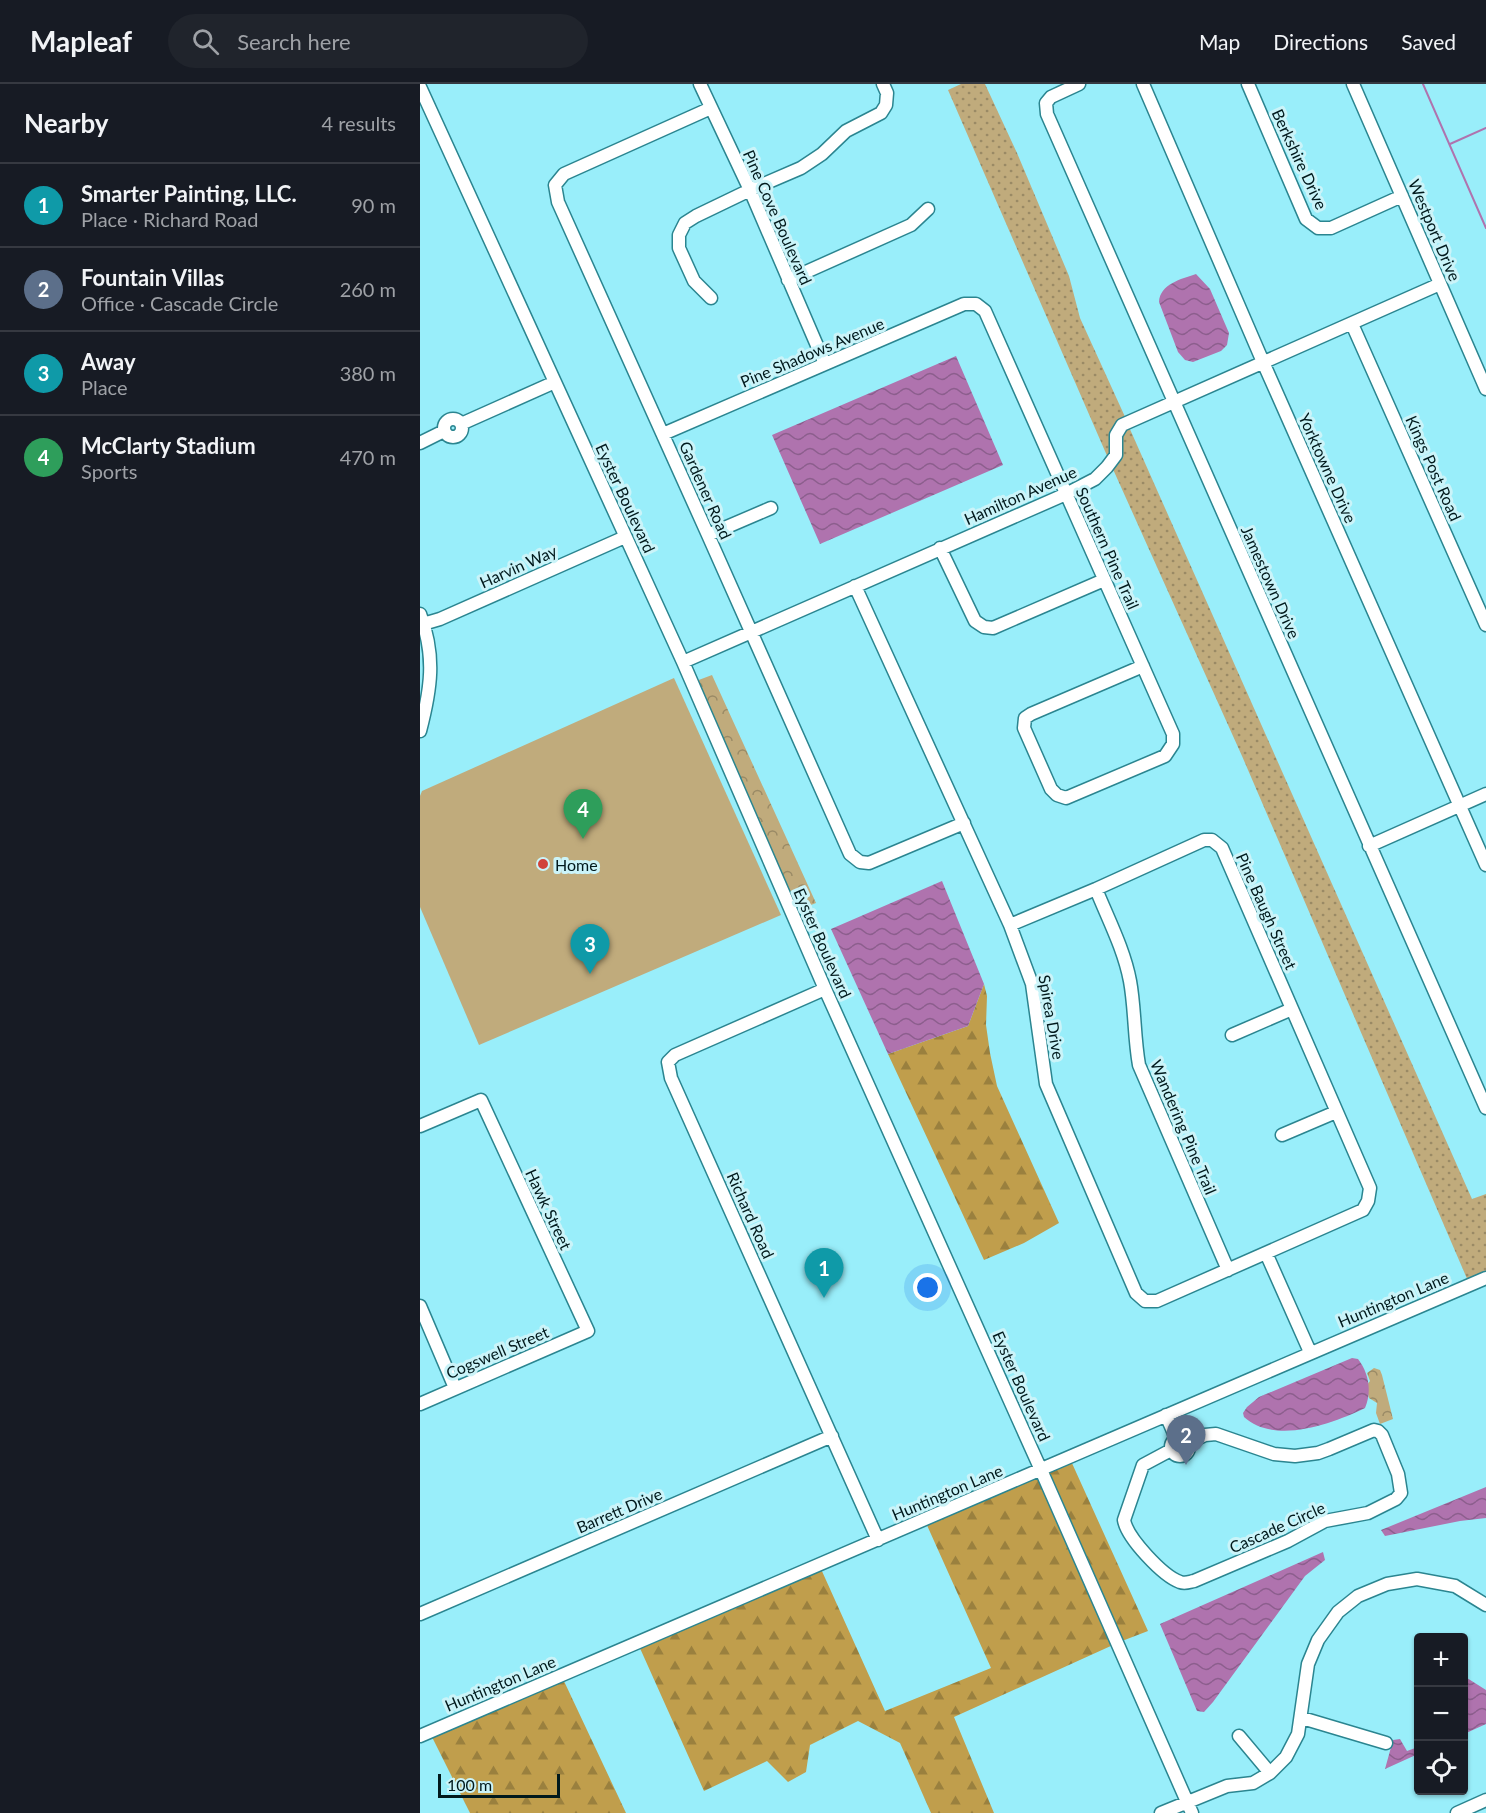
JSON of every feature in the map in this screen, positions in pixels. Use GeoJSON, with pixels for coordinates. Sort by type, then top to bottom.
{"type":"FeatureCollection","features":[{"type":"Feature","properties":{"kind":"street","name":"Pine Cove Boulevard"},"geometry":{"type":"LineString","coordinates":[[700,84],[750,190],[825,364]]}},
{"type":"Feature","properties":{"kind":"street"},"geometry":{"type":"LineString","coordinates":[[711,298],[694,281],[679,248],[679,235],[685,223],[750,190],[801,168],[822,154],[846,131],[881,113],[886,105],[887,93],[883,84]]}},
{"type":"Feature","properties":{"kind":"street","name":"Jamestown Drive"},"geometry":{"type":"LineString","coordinates":[[1079,84],[1051,97],[1046,103],[1047,114],[1486,1108]]}},
{"type":"Feature","properties":{"kind":"street","name":"Yorktowne Drive"},"geometry":{"type":"LineString","coordinates":[[1143,84],[1263,362],[1486,865]]}},
{"type":"Feature","properties":{"kind":"street","name":"Berkshire Drive"},"geometry":{"type":"LineString","coordinates":[[1248,84],[1306,219],[1318,228],[1331,228],[1402,196]]}},
{"type":"Feature","properties":{"kind":"street","name":"Westport Drive"},"geometry":{"type":"LineString","coordinates":[[1353,84],[1486,389]]}},
{"type":"Feature","properties":{"kind":"street","name":"Eyster Boulevard"},"geometry":{"type":"LineString","coordinates":[[420,87],[682,663],[1189,1807]]}},
{"type":"Feature","properties":{"kind":"street","name":"Gardener Road"},"geometry":{"type":"LineString","coordinates":[[711,108],[564,174],[555,185],[558,202],[849,854],[860,862],[870,863],[964,823]]}},
{"type":"Feature","properties":{"kind":"street"},"geometry":{"type":"LineString","coordinates":[[788,280],[911,225],[928,209]]}},
{"type":"Feature","properties":{"kind":"street","name":"Hamilton Avenue"},"geometry":{"type":"LineString","coordinates":[[682,663],[1066,494],[1095,478],[1107,467],[1116,455],[1116,435],[1122,425],[1440,284]]}},
{"type":"Feature","properties":{"kind":"street","name":"Pine Shadows Avenue"},"geometry":{"type":"LineString","coordinates":[[663,434],[964,304],[976,304]]}},
{"type":"Feature","properties":{"kind":"street","name":"Southern Pine Trail"},"geometry":{"type":"LineString","coordinates":[[976,304],[985,311],[1104,580],[1143,666],[1173,734],[1173,744],[1165,756],[1066,798],[1057,795],[1051,789],[1024,728],[1025,718],[1143,666]]}},
{"type":"Feature","properties":{"kind":"street","name":"Kings Post Road"},"geometry":{"type":"LineString","coordinates":[[1352,324],[1486,625]]}},
{"type":"Feature","properties":{"kind":"street"},"geometry":{"type":"LineString","coordinates":[[420,443],[444,431],[444,425],[451,419],[457,419],[461,424],[555,382]]}},
{"type":"Feature","properties":{"kind":"street"},"geometry":{"type":"LineString","coordinates":[[708,535],[771,508]]}},
{"type":"Feature","properties":{"kind":"street","name":"Harvin Way"},"geometry":{"type":"LineString","coordinates":[[422,619],[442,618],[625,537]]}},
{"type":"Feature","properties":{"kind":"street"},"geometry":{"type":"LineString","coordinates":[[940,548],[975,621],[984,627],[993,628],[1104,580]]}},
{"type":"Feature","properties":{"kind":"street","name":"Spirea Drive"},"geometry":{"type":"LineString","coordinates":[[855,586],[1011,925],[1032,984],[1046,1084],[1136,1293],[1145,1301],[1157,1302],[1363,1210],[1368,1201]]}},
{"type":"Feature","properties":{"kind":"street"},"geometry":{"type":"LineString","coordinates":[[420,731],[429,697],[422,619]]}},
{"type":"Feature","properties":{"kind":"street"},"geometry":{"type":"LineString","coordinates":[[1369,846],[1486,794]]}},
{"type":"Feature","properties":{"kind":"street","name":"Pine Baugh Street"},"geometry":{"type":"LineString","coordinates":[[1011,925],[1204,840],[1212,840],[1222,848],[1370,1188],[1368,1201]]}},
{"type":"Feature","properties":{"kind":"street","name":"Wandering Pine Trail"},"geometry":{"type":"LineString","coordinates":[[1096,889],[1124,958],[1130,983],[1139,1065],[1228,1270]]}},
{"type":"Feature","properties":{"kind":"street","name":"Richard Road"},"geometry":{"type":"LineString","coordinates":[[825,989],[675,1055],[668,1062],[670,1078],[878,1540]]}},
{"type":"Feature","properties":{"kind":"street"},"geometry":{"type":"LineString","coordinates":[[1232,1035],[1292,1009]]}},
{"type":"Feature","properties":{"kind":"street","name":"Hawk Street"},"geometry":{"type":"LineString","coordinates":[[420,1126],[481,1100],[588,1331]]}},
{"type":"Feature","properties":{"kind":"street"},"geometry":{"type":"LineString","coordinates":[[1281,1135],[1336,1112]]}},
{"type":"Feature","properties":{"kind":"street"},"geometry":{"type":"LineString","coordinates":[[1266,1253],[1310,1352]]}},
{"type":"Feature","properties":{"kind":"street","name":"Huntington Lane"},"geometry":{"type":"LineString","coordinates":[[420,1736],[1486,1278]]}},
{"type":"Feature","properties":{"kind":"street"},"geometry":{"type":"LineString","coordinates":[[420,1306],[455,1388]]}},
{"type":"Feature","properties":{"kind":"street","name":"Cogswell Street"},"geometry":{"type":"LineString","coordinates":[[420,1404],[588,1331]]}},
{"type":"Feature","properties":{"kind":"street"},"geometry":{"type":"LineString","coordinates":[[1166,1415],[1178,1444]]}},
{"type":"Feature","properties":{"kind":"street","name":"Cascade Circle"},"geometry":{"type":"LineString","coordinates":[[1374,1430],[1382,1436],[1398,1474],[1401,1493],[1396,1499],[1368,1512],[1325,1521],[1287,1541],[1194,1581],[1179,1582],[1158,1566],[1132,1539],[1124,1521],[1143,1465],[1178,1444],[1205,1435],[1216,1434],[1274,1454],[1295,1456],[1318,1453],[1374,1430]]}},
{"type":"Feature","properties":{"kind":"street","name":"Barrett Drive"},"geometry":{"type":"LineString","coordinates":[[420,1614],[832,1436]]}},
{"type":"Feature","properties":{"kind":"street"},"geometry":{"type":"LineString","coordinates":[[1161,1813],[1189,1807],[1227,1786],[1253,1783],[1270,1773],[1286,1757],[1298,1734],[1308,1664],[1318,1640],[1338,1612],[1358,1596],[1387,1584],[1417,1579],[1455,1586],[1486,1605]]}},
{"type":"Feature","properties":{"kind":"street"},"geometry":{"type":"LineString","coordinates":[[1302,1718],[1386,1743]]}},
{"type":"Feature","properties":{"kind":"street"},"geometry":{"type":"LineString","coordinates":[[1239,1736],[1270,1773]]}},
{"type":"Feature","properties":{"kind":"street"},"geometry":{"type":"LineString","coordinates":[[1456,1813],[1486,1800]]}},
{"type":"Feature","properties":{"kind":"green space"},"geometry":{"type":"Polygon","coordinates":[[[961,84],[985,84],[1069,276],[1080,318],[1126,419],[1108,458],[948,90],[961,84]]]}},
{"type":"Feature","properties":{"kind":"green space"},"geometry":{"type":"Polygon","coordinates":[[[1129,427],[1472,1199],[1486,1194],[1486,1274],[1468,1281],[1242,756],[1112,467],[1119,439],[1129,427]]]}},
{"type":"Feature","properties":{"kind":"green space"},"geometry":{"type":"Polygon","coordinates":[[[712,675],[816,903],[796,911],[696,681],[712,675]]]}},
{"type":"Feature","properties":{"kind":"green space"},"geometry":{"type":"Polygon","coordinates":[[[674,678],[781,915],[479,1045],[420,907],[420,796],[422,791],[674,678]]]}},
{"type":"Feature","properties":{"kind":"green space"},"geometry":{"type":"Polygon","coordinates":[[[984,984],[987,996],[986,1025],[997,1086],[1059,1223],[1024,1243],[984,1260],[888,1054],[968,1026],[984,984]]]}},
{"type":"Feature","properties":{"kind":"green space"},"geometry":{"type":"Polygon","coordinates":[[[1374,1368],[1380,1370],[1382,1375],[1393,1419],[1380,1424],[1376,1413],[1377,1403],[1369,1398],[1366,1386],[1370,1381],[1367,1373],[1374,1368]]]}},
{"type":"Feature","properties":{"kind":"green space"},"geometry":{"type":"Polygon","coordinates":[[[1071,1461],[1148,1631],[1122,1641],[1047,1472],[1071,1461]]]}},
{"type":"Feature","properties":{"kind":"green space"},"geometry":{"type":"Polygon","coordinates":[[[1039,1475],[1113,1645],[954,1717],[994,1813],[931,1813],[900,1743],[858,1721],[810,1745],[806,1772],[788,1782],[767,1761],[704,1791],[639,1646],[821,1569],[885,1711],[991,1668],[926,1523],[1039,1475]]]}},
{"type":"Feature","properties":{"kind":"green space"},"geometry":{"type":"Polygon","coordinates":[[[563,1679],[626,1813],[470,1813],[431,1735],[563,1679]]]}},
{"type":"Feature","properties":{"kind":"water"},"geometry":{"type":"Polygon","coordinates":[[[1196,274],[1210,289],[1229,333],[1227,345],[1221,351],[1193,362],[1185,360],[1178,352],[1159,302],[1160,296],[1167,287],[1178,280],[1196,274]]]}},
{"type":"Feature","properties":{"kind":"water"},"geometry":{"type":"Polygon","coordinates":[[[956,356],[1003,465],[820,544],[772,435],[956,356]]]}},
{"type":"Feature","properties":{"kind":"water"},"geometry":{"type":"Polygon","coordinates":[[[942,881],[984,984],[968,1026],[888,1054],[831,929],[942,881]]]}},
{"type":"Feature","properties":{"kind":"water"},"geometry":{"type":"Polygon","coordinates":[[[1352,1358],[1358,1359],[1367,1376],[1369,1389],[1365,1408],[1337,1420],[1287,1431],[1271,1430],[1244,1417],[1243,1413],[1247,1407],[1259,1397],[1352,1358]]]}},
{"type":"Feature","properties":{"kind":"water"},"geometry":{"type":"Polygon","coordinates":[[[1486,1487],[1486,1518],[1385,1536],[1381,1530],[1486,1487]]]}},
{"type":"Feature","properties":{"kind":"water"},"geometry":{"type":"Polygon","coordinates":[[[1323,1552],[1325,1560],[1305,1576],[1213,1702],[1204,1712],[1197,1711],[1160,1624],[1323,1552]]]}},
{"type":"Feature","properties":{"kind":"water"},"geometry":{"type":"Polygon","coordinates":[[[1468,1679],[1486,1690],[1486,1724],[1468,1732],[1468,1679]]]}},
{"type":"Feature","properties":{"kind":"water"},"geometry":{"type":"Polygon","coordinates":[[[1400,1739],[1407,1751],[1414,1748],[1414,1756],[1385,1769],[1393,1740],[1400,1739]]]}},
{"type":"Feature","properties":{"kind":"waterway"},"geometry":{"type":"LineString","coordinates":[[1423,84],[1486,228]]}},
{"type":"Feature","properties":{"kind":"waterway"},"geometry":{"type":"LineString","coordinates":[[1450,144],[1486,128]]}},
{"type":"Feature","properties":{"kind":"place","name":"McClarty Stadium"},"geometry":{"type":"Point","coordinates":[583,839]}},
{"type":"Feature","properties":{"kind":"place","name":"Home"},"geometry":{"type":"Point","coordinates":[543,864]}},
{"type":"Feature","properties":{"kind":"place","name":"Away"},"geometry":{"type":"Point","coordinates":[590,974]}},
{"type":"Feature","properties":{"kind":"place","name":"Smarter Painting, LLC."},"geometry":{"type":"Point","coordinates":[824,1298]}},
{"type":"Feature","properties":{"kind":"place","name":"Fountain Villas"},"geometry":{"type":"Point","coordinates":[1186,1465]}}]}
